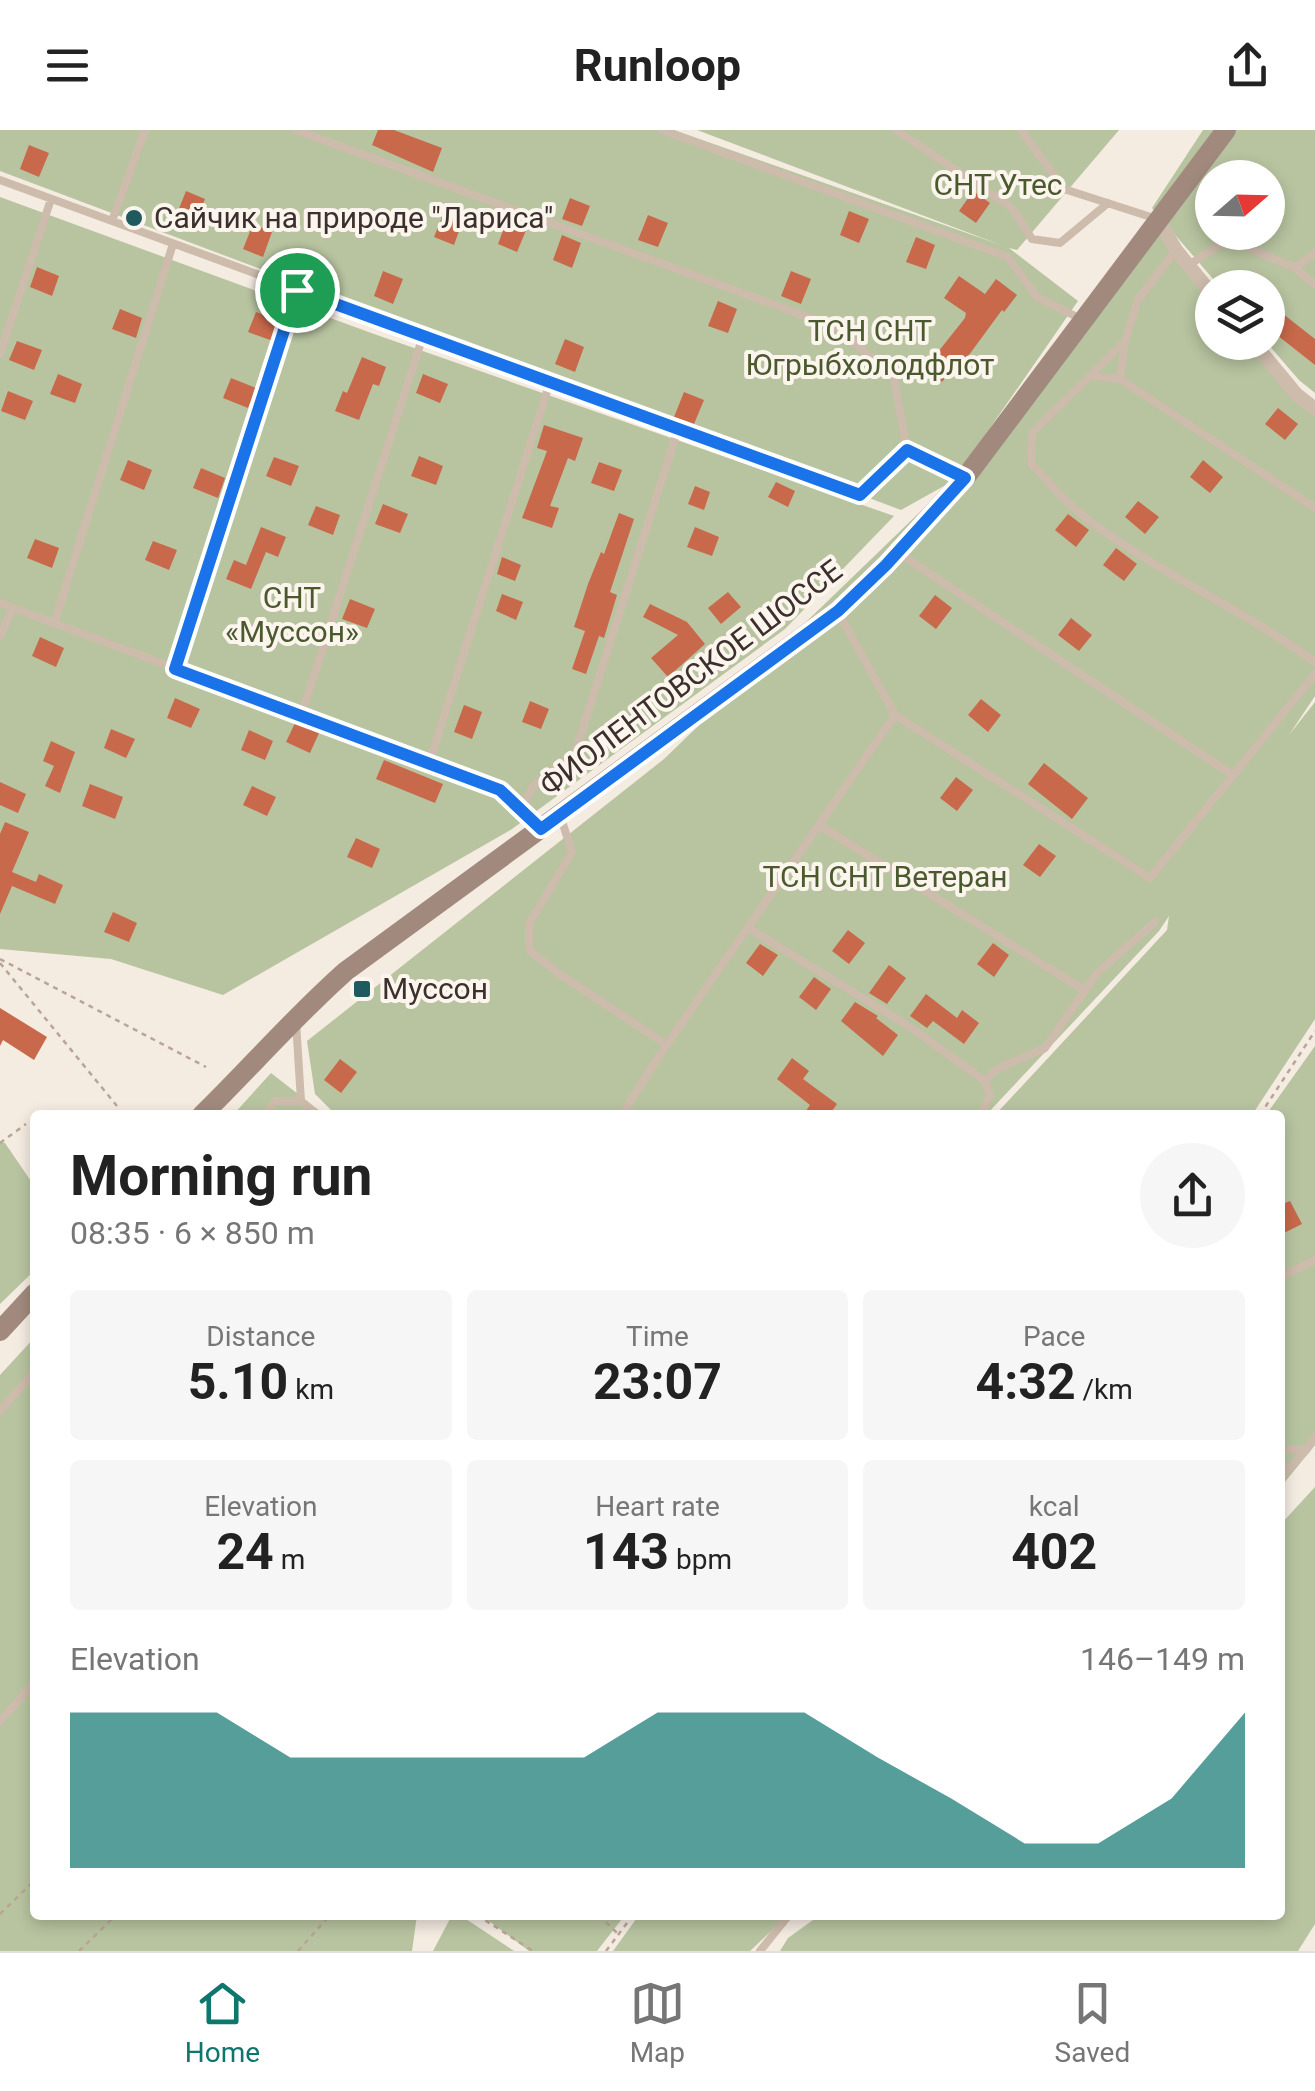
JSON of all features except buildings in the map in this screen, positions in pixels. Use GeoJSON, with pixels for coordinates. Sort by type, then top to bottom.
{"type":"FeatureCollection","features":[{"type":"Feature","properties":{"kind":"main road","name":"ФИОЛЕНТОВСКОЕ ШОССЕ"},"geometry":{"type":"LineString","coordinates":[[207,1110],[257,1062],[296,1016],[346,971],[838,611],[965,478],[1226,130]]}},
{"type":"Feature","properties":{"kind":"main road"},"geometry":{"type":"LineString","coordinates":[[0,1331],[30,1298]]}},
{"type":"Feature","properties":{"kind":"street"},"geometry":{"type":"LineString","coordinates":[[1158,220],[1195,273]]}},
{"type":"Feature","properties":{"kind":"street"},"geometry":{"type":"LineString","coordinates":[[1268,360],[1296,394],[1315,409]]}},
{"type":"Feature","properties":{"kind":"lane"},"geometry":{"type":"LineString","coordinates":[[112,221],[145,130]]}},
{"type":"Feature","properties":{"kind":"lane"},"geometry":{"type":"LineString","coordinates":[[296,130],[838,328],[894,378],[907,450]]}},
{"type":"Feature","properties":{"kind":"lane"},"geometry":{"type":"LineString","coordinates":[[662,130],[1008,257],[1037,297],[1079,318]]}},
{"type":"Feature","properties":{"kind":"lane"},"geometry":{"type":"LineString","coordinates":[[896,130],[1012,208],[1032,240],[1060,243],[1108,203]]}},
{"type":"Feature","properties":{"kind":"lane"},"geometry":{"type":"LineString","coordinates":[[1021,130],[1064,189],[1158,220]]}},
{"type":"Feature","properties":{"kind":"lane"},"geometry":{"type":"LineString","coordinates":[[0,180],[860,495],[907,450]]}},
{"type":"Feature","properties":{"kind":"lane"},"geometry":{"type":"LineString","coordinates":[[0,354],[51,199]]}},
{"type":"Feature","properties":{"kind":"lane"},"geometry":{"type":"LineString","coordinates":[[1189,266],[1228,239],[1295,268],[1315,285]]}},
{"type":"Feature","properties":{"kind":"lane"},"geometry":{"type":"LineString","coordinates":[[54,624],[173,244]]}},
{"type":"Feature","properties":{"kind":"lane"},"geometry":{"type":"LineString","coordinates":[[1120,379],[1138,300],[1176,250]]}},
{"type":"Feature","properties":{"kind":"lane"},"geometry":{"type":"LineString","coordinates":[[1295,268],[1315,253]]}},
{"type":"Feature","properties":{"kind":"lane"},"geometry":{"type":"LineString","coordinates":[[175,669],[297,290]]}},
{"type":"Feature","properties":{"kind":"lane"},"geometry":{"type":"LineString","coordinates":[[301,716],[423,336]]}},
{"type":"Feature","properties":{"kind":"lane"},"geometry":{"type":"LineString","coordinates":[[1126,340],[1032,433],[1031,464],[1085,517],[1188,583],[1270,628],[1315,662]]}},
{"type":"Feature","properties":{"kind":"lane"},"geometry":{"type":"LineString","coordinates":[[1092,376],[1120,379],[1315,508]]}},
{"type":"Feature","properties":{"kind":"lane"},"geometry":{"type":"LineString","coordinates":[[429,763],[550,382]]}},
{"type":"Feature","properties":{"kind":"lane"},"geometry":{"type":"LineString","coordinates":[[522,810],[532,786],[576,754],[678,428]]}},
{"type":"Feature","properties":{"kind":"lane"},"geometry":{"type":"LineString","coordinates":[[907,450],[965,478]]}},
{"type":"Feature","properties":{"kind":"lane"},"geometry":{"type":"LineString","coordinates":[[896,552],[1234,776]]}},
{"type":"Feature","properties":{"kind":"lane"},"geometry":{"type":"LineString","coordinates":[[0,602],[500,790],[541,829]]}},
{"type":"Feature","properties":{"kind":"lane"},"geometry":{"type":"LineString","coordinates":[[0,636],[13,608]]}},
{"type":"Feature","properties":{"kind":"lane"},"geometry":{"type":"LineString","coordinates":[[838,611],[895,715],[1150,878],[1315,674]]}},
{"type":"Feature","properties":{"kind":"lane"},"geometry":{"type":"LineString","coordinates":[[625,1110],[895,715]]}},
{"type":"Feature","properties":{"kind":"lane"},"geometry":{"type":"LineString","coordinates":[[560,815],[572,852],[529,924],[530,950],[667,1045]]}},
{"type":"Feature","properties":{"kind":"lane"},"geometry":{"type":"LineString","coordinates":[[819,825],[1084,990]]}},
{"type":"Feature","properties":{"kind":"lane"},"geometry":{"type":"LineString","coordinates":[[984,1081],[996,1069],[1045,1048],[1097,973],[1155,922]]}},
{"type":"Feature","properties":{"kind":"lane"},"geometry":{"type":"LineString","coordinates":[[748,928],[910,1027],[984,1081],[990,1095],[983,1110]]}},
{"type":"Feature","properties":{"kind":"lane"},"geometry":{"type":"LineString","coordinates":[[296,1016],[300,1101]]}},
{"type":"Feature","properties":{"kind":"lane"},"geometry":{"type":"LineString","coordinates":[[269,1110],[276,1102],[300,1101],[311,1110]]}},
{"type":"Feature","properties":{"kind":"lane"},"geometry":{"type":"LineString","coordinates":[[1285,1275],[1315,1260]]}},
{"type":"Feature","properties":{"kind":"lane"},"geometry":{"type":"LineString","coordinates":[[0,1411],[30,1377]]}},
{"type":"Feature","properties":{"kind":"lane"},"geometry":{"type":"LineString","coordinates":[[1285,1473],[1315,1437]]}},
{"type":"Feature","properties":{"kind":"lane"},"geometry":{"type":"LineString","coordinates":[[1285,1449],[1308,1449]]}},
{"type":"Feature","properties":{"kind":"lane"},"geometry":{"type":"LineString","coordinates":[[0,1720],[30,1687]]}},
{"type":"Feature","properties":{"kind":"lane"},"geometry":{"type":"LineString","coordinates":[[760,1951],[784,1920]]}},
{"type":"Feature","properties":{"kind":"path"},"geometry":{"type":"LineString","coordinates":[[0,961],[206,1067]]}},
{"type":"Feature","properties":{"kind":"path"},"geometry":{"type":"LineString","coordinates":[[0,961],[117,1106]]}},
{"type":"Feature","properties":{"kind":"path"},"geometry":{"type":"LineString","coordinates":[[1263,1110],[1315,1031]]}},
{"type":"Feature","properties":{"kind":"path"},"geometry":{"type":"LineString","coordinates":[[0,1143],[26,1124]]}},
{"type":"Feature","properties":{"kind":"path"},"geometry":{"type":"LineString","coordinates":[[0,1914],[30,1885]]}},
{"type":"Feature","properties":{"kind":"path"},"geometry":{"type":"LineString","coordinates":[[78,1951],[111,1920]]}},
{"type":"Feature","properties":{"kind":"path"},"geometry":{"type":"LineString","coordinates":[[298,1951],[326,1920]]}},
{"type":"Feature","properties":{"kind":"path"},"geometry":{"type":"LineString","coordinates":[[485,1920],[532,1951]]}},
{"type":"Feature","properties":{"kind":"path"},"geometry":{"type":"LineString","coordinates":[[604,1920],[618,1934]]}},
{"type":"Feature","properties":{"kind":"path"},"geometry":{"type":"LineString","coordinates":[[606,1951],[630,1920]]}},
{"type":"Feature","properties":{"kind":"green space"},"geometry":{"type":"Polygon","coordinates":[[[0,130],[674,130],[1001,245],[697,130],[1119,130],[1017,250],[1009,248],[1078,301],[963,467],[1150,215],[1197,270],[1195,360],[1274,360],[1315,402],[1315,696],[1289,735],[1315,702],[1315,1019],[1255,1110],[1000,1110],[1167,930],[1169,916],[991,1110],[331,1110],[315,1094],[307,1041],[664,759],[951,482],[901,510],[0,171],[0,130]]]}},
{"type":"Feature","properties":{"kind":"green space"},"geometry":{"type":"Polygon","coordinates":[[[1203,130],[1315,130],[1315,393],[1282,360],[1285,360],[1285,270],[1205,270],[1152,208],[1203,130]]]}},
{"type":"Feature","properties":{"kind":"green space","name":"СНТ «Муссон»"},"geometry":{"type":"Polygon","coordinates":[[[0,197],[374,334],[894,516],[785,629],[512,829],[223,995],[111,959],[0,949],[0,197]]]}},
{"type":"Feature","properties":{"kind":"green space"},"geometry":{"type":"Polygon","coordinates":[[[1315,1046],[1315,1445],[1285,1482],[1285,1110],[1270,1110],[1315,1046]]]}},
{"type":"Feature","properties":{"kind":"green space"},"geometry":{"type":"Polygon","coordinates":[[[271,1073],[319,1110],[238,1110],[271,1073]]]}},
{"type":"Feature","properties":{"kind":"green space"},"geometry":{"type":"Polygon","coordinates":[[[0,1142],[5,1143],[30,1180],[30,1275],[0,1304],[0,1142]]]}},
{"type":"Feature","properties":{"kind":"green space"},"geometry":{"type":"Polygon","coordinates":[[[30,1342],[30,1920],[416,1920],[412,1951],[0,1951],[0,1375],[30,1342]]]}},
{"type":"Feature","properties":{"kind":"green space"},"geometry":{"type":"Polygon","coordinates":[[[1315,1487],[1315,1924],[1298,1951],[780,1951],[788,1938],[813,1920],[1285,1920],[1285,1520],[1315,1487]]]}},
{"type":"Feature","properties":{"kind":"green space"},"geometry":{"type":"Polygon","coordinates":[[[449,1920],[468,1920],[514,1951],[433,1951],[449,1920]]]}},
{"type":"Feature","properties":{"kind":"green space"},"geometry":{"type":"Polygon","coordinates":[[[488,1920],[621,1920],[597,1951],[529,1951],[488,1920]]]}},
{"type":"Feature","properties":{"kind":"green space"},"geometry":{"type":"Polygon","coordinates":[[[635,1920],[783,1920],[750,1951],[613,1951],[635,1920]]]}},
{"type":"Feature","properties":{"kind":"place","name":"Сайчик на природе \"Лариса\""},"geometry":{"type":"Point","coordinates":[134,218]}},
{"type":"Feature","properties":{"kind":"place","name":"Муссон"},"geometry":{"type":"Point","coordinates":[362,989]}},
{"type":"Feature","properties":{"kind":"route"},"geometry":{"type":"LineString","coordinates":[[297,290],[860,495],[907,450],[965,478],[838,611],[541,829],[500,790],[175,669],[297,290]]}},
{"type":"Feature","properties":{"kind":"park label","name":"СНТ Утес"},"geometry":{"type":"Point","coordinates":[998,185]}},
{"type":"Feature","properties":{"kind":"park label","name":"ТСН СНТ Югрыбхолодфлот"},"geometry":{"type":"Point","coordinates":[870,348]}},
{"type":"Feature","properties":{"kind":"park label","name":"ТСН СНТ Ветеран"},"geometry":{"type":"Point","coordinates":[885,877]}}]}
